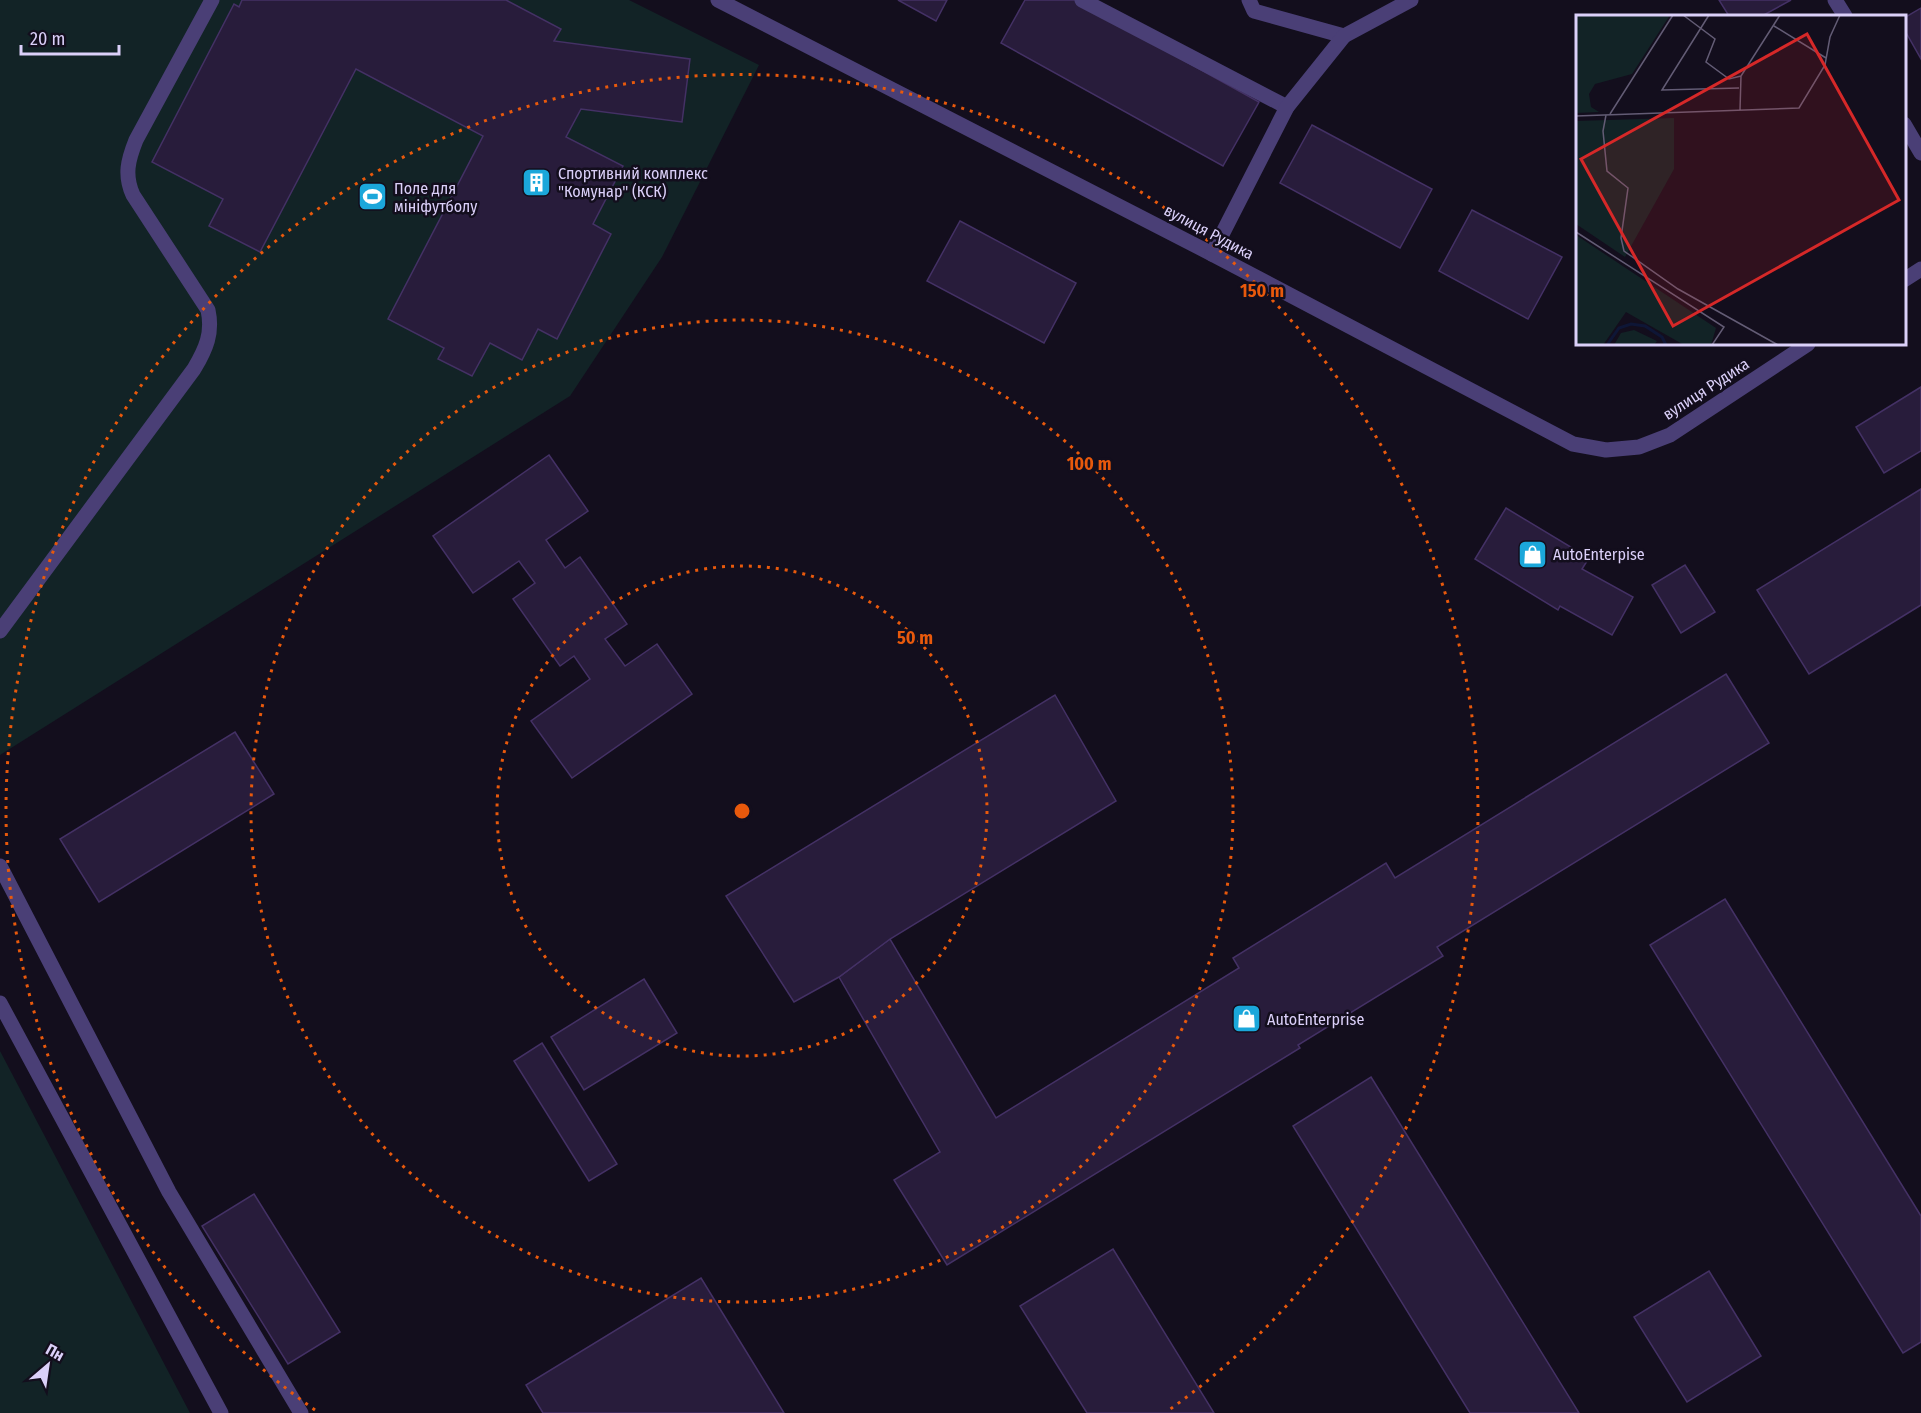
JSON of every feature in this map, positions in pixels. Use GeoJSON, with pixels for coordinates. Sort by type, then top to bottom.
{"type":"FeatureCollection","features":[{"type":"Feature","properties":{"kind":"street"},"geometry":{"type":"LineString","coordinates":[[0,631],[194,369],[209,339],[211,323],[208,310],[134,195],[126,176],[129,158],[136,140],[212,0]]}},
{"type":"Feature","properties":{"kind":"street","name":"вулиця Рудика"},"geometry":{"type":"LineString","coordinates":[[718,0],[1212,254],[1542,430],[1573,444],[1605,450],[1639,447],[1670,435],[1806,345]]}},
{"type":"Feature","properties":{"kind":"street"},"geometry":{"type":"LineString","coordinates":[[1082,0],[1287,107]]}},
{"type":"Feature","properties":{"kind":"street"},"geometry":{"type":"LineString","coordinates":[[1249,0],[1254,11],[1344,36]]}},
{"type":"Feature","properties":{"kind":"street"},"geometry":{"type":"LineString","coordinates":[[1212,254],[1287,107],[1344,36],[1411,0]]}},
{"type":"Feature","properties":{"kind":"street"},"geometry":{"type":"LineString","coordinates":[[1835,0],[1844,15]]}},
{"type":"Feature","properties":{"kind":"street"},"geometry":{"type":"LineString","coordinates":[[1906,126],[1921,153]]}},
{"type":"Feature","properties":{"kind":"street"},"geometry":{"type":"LineString","coordinates":[[1906,279],[1921,269]]}},
{"type":"Feature","properties":{"kind":"street"},"geometry":{"type":"LineString","coordinates":[[0,866],[169,1192],[301,1413]]}},
{"type":"Feature","properties":{"kind":"street"},"geometry":{"type":"LineString","coordinates":[[0,1003],[221,1413]]}},
{"type":"Feature","properties":{"kind":"shaded area"},"geometry":{"type":"Polygon","coordinates":[[[0,0],[629,0],[759,65],[662,257],[570,396],[0,755],[0,0]]]}},
{"type":"Feature","properties":{"kind":"shaded area"},"geometry":{"type":"Polygon","coordinates":[[[0,1051],[190,1413],[0,1413],[0,1051]]]}},
{"type":"Feature","properties":{"kind":"building","name":"Спортивний комплекс \"Комунар\" (КСК)"},"geometry":{"type":"Polygon","coordinates":[[[242,0],[506,0],[561,29],[554,41],[690,59],[682,122],[581,109],[566,137],[623,166],[593,224],[611,234],[557,339],[538,329],[522,360],[490,343],[472,376],[438,359],[444,348],[388,319],[483,136],[356,69],[260,252],[209,226],[223,199],[152,162],[234,4],[239,7],[242,0]]]}},
{"type":"Feature","properties":{"kind":"building"},"geometry":{"type":"Polygon","coordinates":[[[898,0],[947,0],[936,21],[898,0]]]}},
{"type":"Feature","properties":{"kind":"building"},"geometry":{"type":"Polygon","coordinates":[[[1025,0],[1075,0],[1259,102],[1223,166],[1001,43],[1025,0]]]}},
{"type":"Feature","properties":{"kind":"building"},"geometry":{"type":"Polygon","coordinates":[[[1719,0],[1791,0],[1764,15],[1728,15],[1719,0]]]}},
{"type":"Feature","properties":{"kind":"building"},"geometry":{"type":"Polygon","coordinates":[[[1921,8],[1921,59],[1906,33],[1906,17],[1921,8]]]}},
{"type":"Feature","properties":{"kind":"building"},"geometry":{"type":"Polygon","coordinates":[[[1312,125],[1432,189],[1400,248],[1280,183],[1312,125]]]}},
{"type":"Feature","properties":{"kind":"building"},"geometry":{"type":"Polygon","coordinates":[[[1472,210],[1562,257],[1528,319],[1439,271],[1472,210]]]}},
{"type":"Feature","properties":{"kind":"building"},"geometry":{"type":"Polygon","coordinates":[[[960,221],[1076,283],[1044,343],[927,281],[960,221]]]}},
{"type":"Feature","properties":{"kind":"building"},"geometry":{"type":"Polygon","coordinates":[[[1921,387],[1921,451],[1884,473],[1856,427],[1921,387]]]}},
{"type":"Feature","properties":{"kind":"building"},"geometry":{"type":"Polygon","coordinates":[[[549,455],[588,511],[546,540],[565,568],[580,557],[627,624],[605,639],[625,666],[657,644],[692,694],[572,778],[531,721],[590,679],[574,656],[560,666],[513,599],[535,583],[519,561],[473,593],[433,536],[549,455]]]}},
{"type":"Feature","properties":{"kind":"building"},"geometry":{"type":"Polygon","coordinates":[[[1921,489],[1921,605],[1809,674],[1757,590],[1921,489]]]}},
{"type":"Feature","properties":{"kind":"building"},"geometry":{"type":"Polygon","coordinates":[[[1506,508],[1589,558],[1582,569],[1633,597],[1612,635],[1560,606],[1558,610],[1475,559],[1506,508]]]}},
{"type":"Feature","properties":{"kind":"building"},"geometry":{"type":"Polygon","coordinates":[[[1685,565],[1715,612],[1681,633],[1652,585],[1685,565]]]}},
{"type":"Feature","properties":{"kind":"building"},"geometry":{"type":"Polygon","coordinates":[[[1726,674],[1769,743],[1437,947],[1443,956],[1298,1045],[1300,1048],[947,1265],[894,1180],[940,1152],[839,977],[890,939],[996,1118],[1239,968],[1233,958],[1386,863],[1395,878],[1726,674]]]}},
{"type":"Feature","properties":{"kind":"building"},"geometry":{"type":"Polygon","coordinates":[[[1055,695],[1116,801],[890,939],[839,977],[794,1002],[726,896],[1055,695]]]}},
{"type":"Feature","properties":{"kind":"building"},"geometry":{"type":"Polygon","coordinates":[[[235,732],[274,794],[99,902],[60,839],[235,732]]]}},
{"type":"Feature","properties":{"kind":"building"},"geometry":{"type":"Polygon","coordinates":[[[1725,899],[1921,1216],[1921,1342],[1903,1353],[1650,945],[1725,899]]]}},
{"type":"Feature","properties":{"kind":"building"},"geometry":{"type":"Polygon","coordinates":[[[644,979],[677,1033],[584,1090],[551,1037],[644,979]]]}},
{"type":"Feature","properties":{"kind":"building"},"geometry":{"type":"Polygon","coordinates":[[[542,1043],[617,1164],[589,1181],[514,1061],[542,1043]]]}},
{"type":"Feature","properties":{"kind":"building"},"geometry":{"type":"Polygon","coordinates":[[[1371,1077],[1579,1413],[1470,1413],[1293,1126],[1371,1077]]]}},
{"type":"Feature","properties":{"kind":"building"},"geometry":{"type":"Polygon","coordinates":[[[254,1194],[340,1332],[288,1364],[202,1226],[254,1194]]]}},
{"type":"Feature","properties":{"kind":"building"},"geometry":{"type":"Polygon","coordinates":[[[1113,1249],[1214,1413],[1087,1413],[1020,1306],[1113,1249]]]}},
{"type":"Feature","properties":{"kind":"building"},"geometry":{"type":"Polygon","coordinates":[[[1709,1271],[1761,1356],[1687,1402],[1634,1317],[1709,1271]]]}},
{"type":"Feature","properties":{"kind":"building"},"geometry":{"type":"Polygon","coordinates":[[[701,1278],[784,1413],[543,1413],[526,1385],[701,1278]]]}},
{"type":"Feature","properties":{"kind":"place","name":"Спортивний комплекс \"Комунар\" (КСК)"},"geometry":{"type":"Point","coordinates":[537,182]}},
{"type":"Feature","properties":{"kind":"place","name":"Поле для мініфутболу"},"geometry":{"type":"Point","coordinates":[373,197]}},
{"type":"Feature","properties":{"kind":"place","name":"AutoEnterpise"},"geometry":{"type":"Point","coordinates":[1532,554]}},
{"type":"Feature","properties":{"kind":"place","name":"AutoEnterprise"},"geometry":{"type":"Point","coordinates":[1246,1019]}}]}
